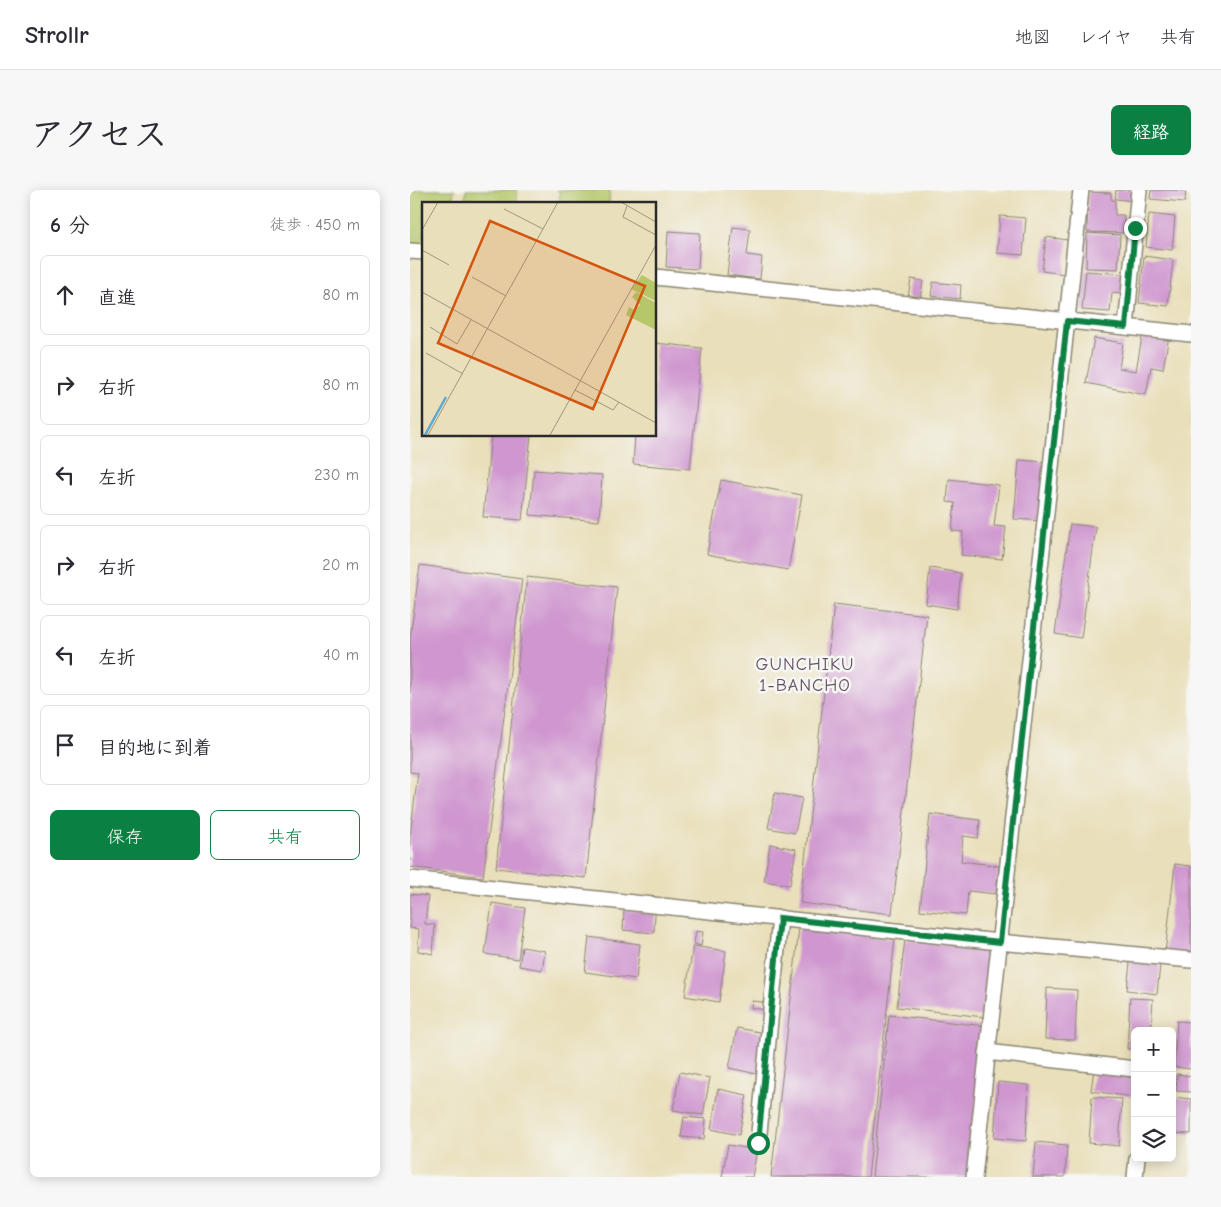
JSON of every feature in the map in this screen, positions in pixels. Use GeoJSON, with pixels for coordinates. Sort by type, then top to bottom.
{"type":"FeatureCollection","features":[{"type":"Feature","properties":{"kind":"street"},"geometry":{"type":"LineString","coordinates":[[974,1177],[1081,190]]}},
{"type":"Feature","properties":{"kind":"street"},"geometry":{"type":"LineString","coordinates":[[1126,327],[1139,190]]}},
{"type":"Feature","properties":{"kind":"street"},"geometry":{"type":"LineString","coordinates":[[656,277],[1191,334]]}},
{"type":"Feature","properties":{"kind":"street"},"geometry":{"type":"LineString","coordinates":[[410,879],[1000,942],[1191,960]]}},
{"type":"Feature","properties":{"kind":"street"},"geometry":{"type":"LineString","coordinates":[[758,1143],[780,918]]}},
{"type":"Feature","properties":{"kind":"street"},"geometry":{"type":"LineString","coordinates":[[988,1052],[1131,1069]]}},
{"type":"Feature","properties":{"kind":"street"},"geometry":{"type":"LineString","coordinates":[[1134,1177],[1136,1162]]}},
{"type":"Feature","properties":{"kind":"green space"},"geometry":{"type":"Polygon","coordinates":[[[410,190],[454,190],[452,202],[422,202],[422,247],[410,244],[410,190]]]}},
{"type":"Feature","properties":{"kind":"green space"},"geometry":{"type":"Polygon","coordinates":[[[466,190],[517,190],[517,202],[465,202],[466,190]]]}},
{"type":"Feature","properties":{"kind":"green space"},"geometry":{"type":"Polygon","coordinates":[[[557,190],[610,190],[609,202],[559,202],[560,192],[557,190]]]}},
{"type":"Feature","properties":{"kind":"building"},"geometry":{"type":"Polygon","coordinates":[[[1116,190],[1137,190],[1136,201],[1115,199],[1116,190]]]}},
{"type":"Feature","properties":{"kind":"building"},"geometry":{"type":"Polygon","coordinates":[[[1151,190],[1186,190],[1185,202],[1150,199],[1151,190]]]}},
{"type":"Feature","properties":{"kind":"building"},"geometry":{"type":"Polygon","coordinates":[[[1088,192],[1111,193],[1111,199],[1115,201],[1115,215],[1124,215],[1123,233],[1087,232],[1088,192]]]}},
{"type":"Feature","properties":{"kind":"building"},"geometry":{"type":"Polygon","coordinates":[[[1149,214],[1175,217],[1172,250],[1146,247],[1149,214]]]}},
{"type":"Feature","properties":{"kind":"building"},"geometry":{"type":"Polygon","coordinates":[[[1000,216],[1026,218],[1023,255],[997,253],[1000,216]]]}},
{"type":"Feature","properties":{"kind":"building"},"geometry":{"type":"Polygon","coordinates":[[[733,227],[750,229],[747,255],[762,257],[760,279],[727,275],[733,227]]]}},
{"type":"Feature","properties":{"kind":"building"},"geometry":{"type":"Polygon","coordinates":[[[668,231],[700,233],[698,269],[666,267],[668,231]]]}},
{"type":"Feature","properties":{"kind":"building"},"geometry":{"type":"Polygon","coordinates":[[[1087,233],[1120,235],[1118,269],[1086,268],[1087,233]]]}},
{"type":"Feature","properties":{"kind":"building"},"geometry":{"type":"Polygon","coordinates":[[[1046,237],[1068,240],[1064,274],[1042,271],[1046,237]]]}},
{"type":"Feature","properties":{"kind":"building"},"geometry":{"type":"Polygon","coordinates":[[[1144,256],[1173,260],[1168,306],[1139,303],[1144,256]]]}},
{"type":"Feature","properties":{"kind":"building"},"geometry":{"type":"Polygon","coordinates":[[[1086,271],[1124,274],[1122,294],[1112,293],[1110,312],[1082,310],[1086,271]]]}},
{"type":"Feature","properties":{"kind":"building"},"geometry":{"type":"Polygon","coordinates":[[[911,279],[923,281],[920,299],[908,297],[911,279]]]}},
{"type":"Feature","properties":{"kind":"building"},"geometry":{"type":"Polygon","coordinates":[[[933,282],[961,285],[960,299],[931,296],[933,282]]]}},
{"type":"Feature","properties":{"kind":"building"},"geometry":{"type":"Polygon","coordinates":[[[1143,331],[1169,336],[1163,369],[1151,367],[1146,395],[1086,383],[1094,338],[1123,343],[1119,368],[1136,371],[1143,331]]]}},
{"type":"Feature","properties":{"kind":"building"},"geometry":{"type":"Polygon","coordinates":[[[656,343],[702,348],[690,469],[633,464],[635,436],[656,436],[656,343]]]}},
{"type":"Feature","properties":{"kind":"building"},"geometry":{"type":"Polygon","coordinates":[[[491,436],[531,436],[522,520],[483,517],[491,436]]]}},
{"type":"Feature","properties":{"kind":"building"},"geometry":{"type":"Polygon","coordinates":[[[1019,460],[1046,462],[1041,521],[1014,519],[1019,460]]]}},
{"type":"Feature","properties":{"kind":"building"},"geometry":{"type":"Polygon","coordinates":[[[534,470],[602,475],[599,521],[530,515],[534,470]]]}},
{"type":"Feature","properties":{"kind":"building"},"geometry":{"type":"Polygon","coordinates":[[[949,479],[999,485],[994,526],[1006,527],[1002,559],[961,555],[963,532],[952,531],[955,503],[947,502],[949,479]]]}},
{"type":"Feature","properties":{"kind":"building"},"geometry":{"type":"Polygon","coordinates":[[[721,480],[802,495],[788,570],[707,554],[721,480]]]}},
{"type":"Feature","properties":{"kind":"building"},"geometry":{"type":"Polygon","coordinates":[[[1070,524],[1096,527],[1081,638],[1055,634],[1070,524]]]}},
{"type":"Feature","properties":{"kind":"building"},"geometry":{"type":"Polygon","coordinates":[[[420,565],[522,579],[483,877],[410,867],[410,836],[418,773],[410,772],[410,639],[420,565]]]}},
{"type":"Feature","properties":{"kind":"building"},"geometry":{"type":"Polygon","coordinates":[[[930,568],[961,573],[957,609],[926,604],[930,568]]]}},
{"type":"Feature","properties":{"kind":"building"},"geometry":{"type":"Polygon","coordinates":[[[527,577],[617,587],[586,878],[496,868],[527,577]]]}},
{"type":"Feature","properties":{"kind":"building"},"geometry":{"type":"Polygon","coordinates":[[[834,604],[927,615],[892,914],[800,903],[834,604]]]}},
{"type":"Feature","properties":{"kind":"building"},"geometry":{"type":"Polygon","coordinates":[[[775,793],[802,798],[795,833],[768,828],[775,793]]]}},
{"type":"Feature","properties":{"kind":"building"},"geometry":{"type":"Polygon","coordinates":[[[930,814],[980,820],[978,838],[963,836],[961,861],[999,866],[996,894],[968,891],[966,915],[920,910],[930,814]]]}},
{"type":"Feature","properties":{"kind":"building"},"geometry":{"type":"Polygon","coordinates":[[[770,844],[796,849],[790,885],[764,881],[770,844]]]}},
{"type":"Feature","properties":{"kind":"building"},"geometry":{"type":"Polygon","coordinates":[[[1175,864],[1191,866],[1191,957],[1165,954],[1175,864]]]}},
{"type":"Feature","properties":{"kind":"building"},"geometry":{"type":"Polygon","coordinates":[[[410,894],[428,896],[425,924],[435,925],[433,954],[418,951],[419,929],[410,928],[410,894]]]}},
{"type":"Feature","properties":{"kind":"building"},"geometry":{"type":"Polygon","coordinates":[[[492,903],[525,908],[518,959],[485,954],[492,903]]]}},
{"type":"Feature","properties":{"kind":"building"},"geometry":{"type":"Polygon","coordinates":[[[624,910],[655,913],[654,933],[623,930],[624,910]]]}},
{"type":"Feature","properties":{"kind":"building"},"geometry":{"type":"Polygon","coordinates":[[[799,928],[895,939],[868,1177],[771,1177],[799,928]]]}},
{"type":"Feature","properties":{"kind":"building"},"geometry":{"type":"Polygon","coordinates":[[[696,931],[703,932],[701,946],[694,944],[696,931]]]}},
{"type":"Feature","properties":{"kind":"building"},"geometry":{"type":"Polygon","coordinates":[[[589,937],[640,944],[636,979],[585,972],[589,937]]]}},
{"type":"Feature","properties":{"kind":"building"},"geometry":{"type":"Polygon","coordinates":[[[905,939],[992,949],[984,1017],[897,1007],[905,939]]]}},
{"type":"Feature","properties":{"kind":"building"},"geometry":{"type":"Polygon","coordinates":[[[693,946],[726,951],[719,1002],[685,996],[693,946]]]}},
{"type":"Feature","properties":{"kind":"building"},"geometry":{"type":"Polygon","coordinates":[[[522,947],[545,951],[542,970],[519,966],[522,947]]]}},
{"type":"Feature","properties":{"kind":"building"},"geometry":{"type":"Polygon","coordinates":[[[1130,962],[1160,965],[1157,994],[1127,990],[1130,962]]]}},
{"type":"Feature","properties":{"kind":"building"},"geometry":{"type":"Polygon","coordinates":[[[1047,988],[1077,990],[1075,1040],[1045,1039],[1047,988]]]}},
{"type":"Feature","properties":{"kind":"building"},"geometry":{"type":"Polygon","coordinates":[[[1130,998],[1153,999],[1151,1027],[1131,1027],[1131,1049],[1127,1049],[1130,998]]]}},
{"type":"Feature","properties":{"kind":"building"},"geometry":{"type":"Polygon","coordinates":[[[752,1001],[769,1003],[768,1010],[751,1008],[752,1001]]]}},
{"type":"Feature","properties":{"kind":"building"},"geometry":{"type":"Polygon","coordinates":[[[889,1015],[985,1026],[968,1177],[872,1177],[889,1015]]]}},
{"type":"Feature","properties":{"kind":"building"},"geometry":{"type":"Polygon","coordinates":[[[1177,1021],[1191,1022],[1191,1069],[1176,1067],[1177,1021]]]}},
{"type":"Feature","properties":{"kind":"building"},"geometry":{"type":"Polygon","coordinates":[[[737,1028],[765,1033],[757,1074],[729,1068],[737,1028]]]}},
{"type":"Feature","properties":{"kind":"building"},"geometry":{"type":"Polygon","coordinates":[[[1094,1069],[1131,1074],[1131,1097],[1091,1091],[1094,1069]]]}},
{"type":"Feature","properties":{"kind":"building"},"geometry":{"type":"Polygon","coordinates":[[[680,1072],[710,1078],[703,1115],[673,1110],[680,1072]]]}},
{"type":"Feature","properties":{"kind":"building"},"geometry":{"type":"Polygon","coordinates":[[[1177,1074],[1191,1076],[1191,1092],[1176,1091],[1177,1074]]]}},
{"type":"Feature","properties":{"kind":"building"},"geometry":{"type":"Polygon","coordinates":[[[998,1082],[1029,1085],[1026,1141],[994,1138],[998,1082]]]}},
{"type":"Feature","properties":{"kind":"building"},"geometry":{"type":"Polygon","coordinates":[[[718,1089],[747,1095],[739,1135],[711,1129],[718,1089]]]}},
{"type":"Feature","properties":{"kind":"building"},"geometry":{"type":"Polygon","coordinates":[[[1092,1097],[1122,1099],[1119,1146],[1089,1143],[1092,1097]]]}},
{"type":"Feature","properties":{"kind":"building"},"geometry":{"type":"Polygon","coordinates":[[[1176,1097],[1191,1099],[1191,1134],[1176,1133],[1176,1097]]]}},
{"type":"Feature","properties":{"kind":"building"},"geometry":{"type":"Polygon","coordinates":[[[684,1117],[706,1119],[704,1139],[681,1137],[684,1117]]]}},
{"type":"Feature","properties":{"kind":"building"},"geometry":{"type":"Polygon","coordinates":[[[1036,1142],[1067,1145],[1065,1177],[1033,1177],[1036,1142]]]}},
{"type":"Feature","properties":{"kind":"building"},"geometry":{"type":"Polygon","coordinates":[[[728,1145],[757,1150],[752,1177],[722,1177],[728,1145]]]}},
{"type":"Feature","properties":{"kind":"district","name":"GUNCHIKU 1-BANCHO"},"geometry":{"type":"Point","coordinates":[805,674]}},
{"type":"Feature","properties":{"kind":"route"},"geometry":{"type":"LineString","coordinates":[[758,1143],[780,918],[1000,942],[1067,321],[1126,327],[1135,228]]}}]}
